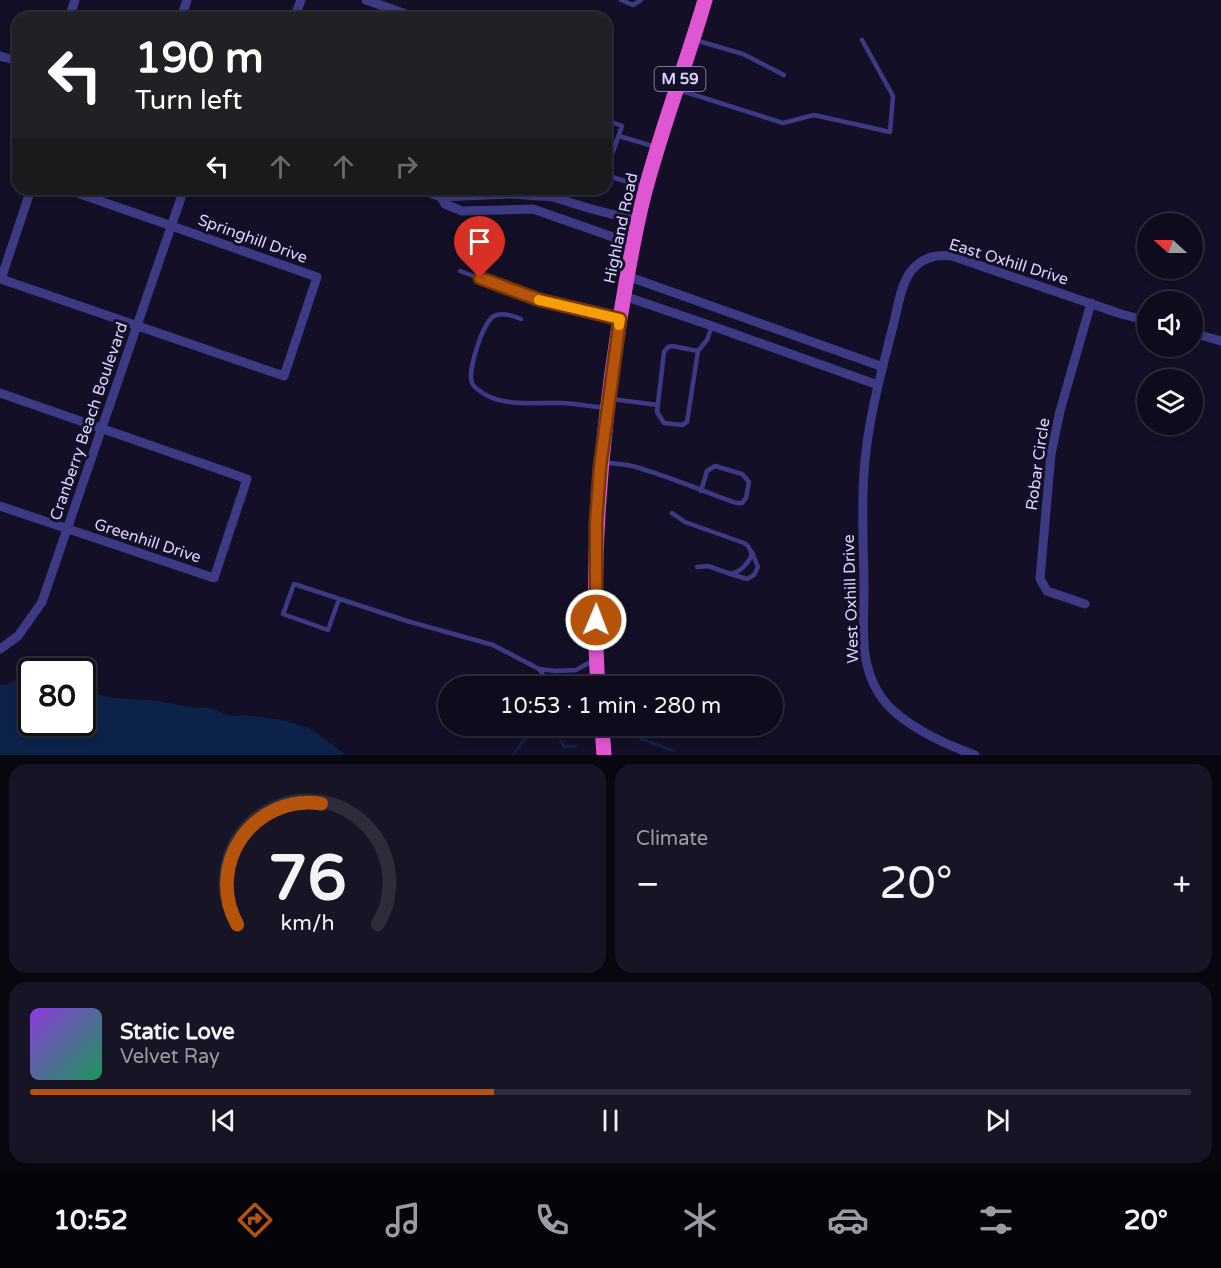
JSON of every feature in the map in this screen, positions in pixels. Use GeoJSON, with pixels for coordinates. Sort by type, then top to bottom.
{"type":"FeatureCollection","features":[{"type":"Feature","properties":{"kind":"highway","name":"Highland Road"},"geometry":{"type":"LineString","coordinates":[[598,676],[596,523],[600,462],[620,319],[633,244],[646,188],[705,0]]}},
{"type":"Feature","properties":{"kind":"highway"},"geometry":{"type":"LineString","coordinates":[[603,736],[604,755]]}},
{"type":"Feature","properties":{"kind":"street"},"geometry":{"type":"LineString","coordinates":[[366,0],[400,12]]}},
{"type":"Feature","properties":{"kind":"street"},"geometry":{"type":"LineString","coordinates":[[29,195],[1,279],[137,326]]}},
{"type":"Feature","properties":{"kind":"street"},"geometry":{"type":"LineString","coordinates":[[84,195],[172,225]]}},
{"type":"Feature","properties":{"kind":"street","name":"Cranberry Beach Boulevard"},"geometry":{"type":"LineString","coordinates":[[0,649],[18,636],[42,602],[182,195]]}},
{"type":"Feature","properties":{"kind":"street"},"geometry":{"type":"LineString","coordinates":[[438,195],[476,195]]}},
{"type":"Feature","properties":{"kind":"street"},"geometry":{"type":"LineString","coordinates":[[526,195],[553,197],[638,221]]}},
{"type":"Feature","properties":{"kind":"street"},"geometry":{"type":"LineString","coordinates":[[441,196],[445,204],[462,211],[533,210],[633,244]]}},
{"type":"Feature","properties":{"kind":"street","name":"Springhill Drive"},"geometry":{"type":"LineString","coordinates":[[137,326],[284,376],[317,277],[172,225]]}},
{"type":"Feature","properties":{"kind":"street","name":"East Oxhill Drive"},"geometry":{"type":"LineString","coordinates":[[878,385],[904,284],[917,265],[928,257],[952,256],[1137,318]]}},
{"type":"Feature","properties":{"kind":"street"},"geometry":{"type":"LineString","coordinates":[[627,276],[883,367]]}},
{"type":"Feature","properties":{"kind":"street"},"geometry":{"type":"LineString","coordinates":[[624,296],[878,385]]}},
{"type":"Feature","properties":{"kind":"street","name":"Robar Circle"},"geometry":{"type":"LineString","coordinates":[[1084,604],[1047,591],[1040,579],[1051,454],[1062,400],[1090,303]]}},
{"type":"Feature","properties":{"kind":"street"},"geometry":{"type":"LineString","coordinates":[[713,326],[721,309]]}},
{"type":"Feature","properties":{"kind":"street"},"geometry":{"type":"LineString","coordinates":[[760,344],[766,325]]}},
{"type":"Feature","properties":{"kind":"street"},"geometry":{"type":"LineString","coordinates":[[1203,336],[1221,341]]}},
{"type":"Feature","properties":{"kind":"street","name":"West Oxhill Drive"},"geometry":{"type":"LineString","coordinates":[[878,385],[864,472],[863,640],[867,671],[879,694],[904,719],[930,736],[975,755]]}},
{"type":"Feature","properties":{"kind":"street"},"geometry":{"type":"LineString","coordinates":[[0,393],[102,429]]}},
{"type":"Feature","properties":{"kind":"street","name":"Greenhill Drive"},"geometry":{"type":"LineString","coordinates":[[67,529],[214,578],[247,479],[102,429]]}},
{"type":"Feature","properties":{"kind":"street"},"geometry":{"type":"LineString","coordinates":[[0,506],[67,529]]}},
{"type":"Feature","properties":{"kind":"lane"},"geometry":{"type":"LineString","coordinates":[[621,0],[633,5],[641,0]]}},
{"type":"Feature","properties":{"kind":"lane"},"geometry":{"type":"LineString","coordinates":[[693,40],[743,54],[784,75]]}},
{"type":"Feature","properties":{"kind":"lane"},"geometry":{"type":"LineString","coordinates":[[676,89],[783,123],[813,115],[890,132],[893,96],[862,40]]}},
{"type":"Feature","properties":{"kind":"lane"},"geometry":{"type":"LineString","coordinates":[[612,122],[622,126],[612,156]]}},
{"type":"Feature","properties":{"kind":"lane"},"geometry":{"type":"LineString","coordinates":[[619,136],[658,147]]}},
{"type":"Feature","properties":{"kind":"lane"},"geometry":{"type":"LineString","coordinates":[[612,175],[646,188]]}},
{"type":"Feature","properties":{"kind":"lane"},"geometry":{"type":"LineString","coordinates":[[460,271],[540,300],[620,319]]}},
{"type":"Feature","properties":{"kind":"lane"},"geometry":{"type":"LineString","coordinates":[[521,319],[499,315],[493,316],[487,323],[470,375],[472,384],[487,396],[511,401],[658,405]]}},
{"type":"Feature","properties":{"kind":"lane"},"geometry":{"type":"LineString","coordinates":[[698,351],[672,346],[664,352],[657,412],[664,423],[682,425],[687,422],[698,351],[707,340],[713,326]]}},
{"type":"Feature","properties":{"kind":"lane"},"geometry":{"type":"LineString","coordinates":[[600,462],[634,466],[736,503],[742,503],[746,498],[749,482],[742,474],[715,466],[707,471],[701,490]]}},
{"type":"Feature","properties":{"kind":"lane"},"geometry":{"type":"LineString","coordinates":[[672,513],[685,522],[744,543],[751,550],[758,567],[754,575],[747,579],[708,566],[697,567]]}},
{"type":"Feature","properties":{"kind":"lane"},"geometry":{"type":"LineString","coordinates":[[731,574],[739,571],[748,562],[752,554],[751,550]]}},
{"type":"Feature","properties":{"kind":"lane"},"geometry":{"type":"LineString","coordinates":[[339,599],[328,630],[283,614],[294,584],[407,621],[493,645],[539,669],[576,670],[597,659]]}},
{"type":"Feature","properties":{"kind":"lane"},"geometry":{"type":"LineString","coordinates":[[539,669],[544,676]]}},
{"type":"Feature","properties":{"kind":"water"},"geometry":{"type":"Polygon","coordinates":[[[18,680],[18,736],[96,736],[96,693],[113,698],[152,700],[189,707],[210,708],[231,716],[244,715],[283,720],[311,729],[346,755],[0,755],[0,685],[8,685],[18,680]]]}},
{"type":"Feature","properties":{"kind":"waterway"},"geometry":{"type":"LineString","coordinates":[[513,755],[527,736]]}},
{"type":"Feature","properties":{"kind":"waterway"},"geometry":{"type":"LineString","coordinates":[[559,736],[564,747],[576,746]]}},
{"type":"Feature","properties":{"kind":"waterway"},"geometry":{"type":"LineString","coordinates":[[634,736],[674,751]]}},
{"type":"Feature","properties":{"kind":"slow traffic"},"geometry":{"type":"LineString","coordinates":[[539,300],[620,319],[619,325]]}},
{"type":"Feature","properties":{"kind":"route"},"geometry":{"type":"LineString","coordinates":[[480,278],[540,300],[620,319],[600,467],[596,523],[596,620]]}}]}
